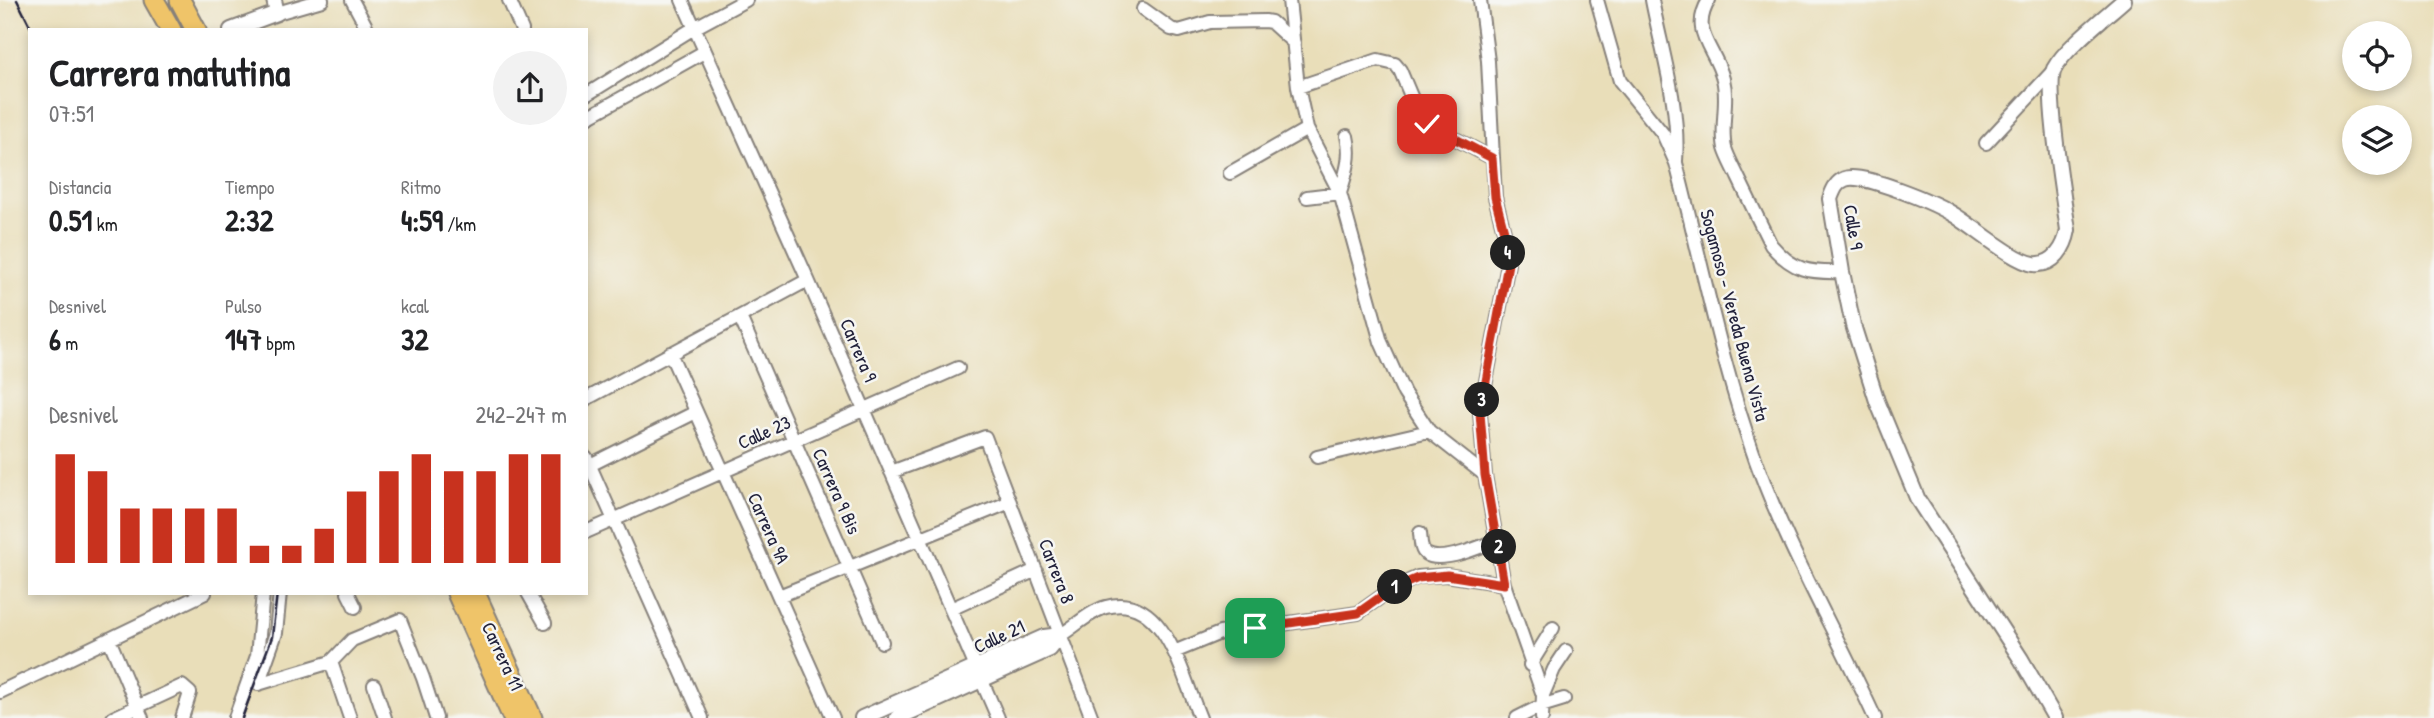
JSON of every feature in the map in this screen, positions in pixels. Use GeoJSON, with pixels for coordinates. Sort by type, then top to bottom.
{"type":"FeatureCollection","features":[{"type":"Feature","properties":{"kind":"main road"},"geometry":{"type":"LineString","coordinates":[[154,0],[170,28]]}},
{"type":"Feature","properties":{"kind":"main road"},"geometry":{"type":"LineString","coordinates":[[180,0],[195,28]]}},
{"type":"Feature","properties":{"kind":"main road","name":"Carrera 11"},"geometry":{"type":"LineString","coordinates":[[458,595],[513,718]]}},
{"type":"Feature","properties":{"kind":"main road","name":"Carrera 11"},"geometry":{"type":"LineString","coordinates":[[476,595],[532,718]]}},
{"type":"Feature","properties":{"kind":"street"},"geometry":{"type":"LineString","coordinates":[[235,28],[275,7],[322,0]]}},
{"type":"Feature","properties":{"kind":"street"},"geometry":{"type":"LineString","coordinates":[[352,0],[367,28]]}},
{"type":"Feature","properties":{"kind":"street"},"geometry":{"type":"LineString","coordinates":[[509,0],[521,28]]}},
{"type":"Feature","properties":{"kind":"street","name":"Carrera 9"},"geometry":{"type":"LineString","coordinates":[[682,0],[808,280],[998,718]]}},
{"type":"Feature","properties":{"kind":"street"},"geometry":{"type":"LineString","coordinates":[[588,94],[694,28],[746,0]]}},
{"type":"Feature","properties":{"kind":"street"},"geometry":{"type":"LineString","coordinates":[[1289,0],[1298,87],[1307,129],[1340,193],[1381,342],[1395,376],[1429,431],[1485,475]]}},
{"type":"Feature","properties":{"kind":"street"},"geometry":{"type":"LineString","coordinates":[[1480,0],[1488,61],[1495,197],[1507,243],[1508,264],[1480,413],[1485,475],[1504,584],[1542,706]]}},
{"type":"Feature","properties":{"kind":"street","name":"Sogamoso - Vereda Buena Vista"},"geometry":{"type":"LineString","coordinates":[[1597,0],[1620,81],[1663,134],[1676,163],[1730,384],[1782,528],[1875,718]]}},
{"type":"Feature","properties":{"kind":"street"},"geometry":{"type":"LineString","coordinates":[[1652,0],[1675,114],[1678,135],[1676,163]]}},
{"type":"Feature","properties":{"kind":"street"},"geometry":{"type":"LineString","coordinates":[[1709,0],[1702,12],[1701,33],[1714,54],[1723,79],[1725,112],[1722,127],[1726,150],[1771,246],[1795,267],[1820,273],[1842,272]]}},
{"type":"Feature","properties":{"kind":"street"},"geometry":{"type":"LineString","coordinates":[[1986,144],[2053,71],[2062,57],[2124,0]]}},
{"type":"Feature","properties":{"kind":"street"},"geometry":{"type":"LineString","coordinates":[[1143,9],[1171,29],[1179,31],[1210,22],[1271,22],[1294,43]]}},
{"type":"Feature","properties":{"kind":"street"},"geometry":{"type":"LineString","coordinates":[[588,117],[704,52]]}},
{"type":"Feature","properties":{"kind":"street"},"geometry":{"type":"LineString","coordinates":[[1298,87],[1378,60],[1395,64],[1419,116],[1427,124],[1492,158]]}},
{"type":"Feature","properties":{"kind":"street","name":"Calle 9"},"geometry":{"type":"LineString","coordinates":[[2053,71],[2050,83],[2068,230],[2066,244],[2047,261],[2035,264],[2020,259],[1949,212],[1874,181],[1848,178],[1834,188],[1830,200],[1853,325],[1877,401],[1919,500],[2021,659],[2055,718]]}},
{"type":"Feature","properties":{"kind":"street"},"geometry":{"type":"LineString","coordinates":[[1230,173],[1307,129]]}},
{"type":"Feature","properties":{"kind":"street"},"geometry":{"type":"LineString","coordinates":[[1340,193],[1350,161],[1347,136]]}},
{"type":"Feature","properties":{"kind":"street"},"geometry":{"type":"LineString","coordinates":[[1307,197],[1340,193]]}},
{"type":"Feature","properties":{"kind":"street"},"geometry":{"type":"LineString","coordinates":[[588,398],[808,280]]}},
{"type":"Feature","properties":{"kind":"street","name":"Carrera 9 Bis"},"geometry":{"type":"LineString","coordinates":[[740,317],[882,642]]}},
{"type":"Feature","properties":{"kind":"street","name":"Carrera 9A"},"geometry":{"type":"LineString","coordinates":[[670,353],[833,718]]}},
{"type":"Feature","properties":{"kind":"street","name":"Calle 23"},"geometry":{"type":"LineString","coordinates":[[588,531],[958,368]]}},
{"type":"Feature","properties":{"kind":"street"},"geometry":{"type":"LineString","coordinates":[[696,412],[588,461],[702,718]]}},
{"type":"Feature","properties":{"kind":"street"},"geometry":{"type":"LineString","coordinates":[[1317,457],[1429,431]]}},
{"type":"Feature","properties":{"kind":"street","name":"Carrera 8"},"geometry":{"type":"LineString","coordinates":[[891,472],[985,437],[1092,718]]}},
{"type":"Feature","properties":{"kind":"street"},"geometry":{"type":"LineString","coordinates":[[779,596],[1010,502]]}},
{"type":"Feature","properties":{"kind":"street"},"geometry":{"type":"LineString","coordinates":[[1420,533],[1422,549],[1425,554],[1431,556],[1478,550],[1498,539]]}},
{"type":"Feature","properties":{"kind":"street"},"geometry":{"type":"LineString","coordinates":[[951,610],[1036,570]]}},
{"type":"Feature","properties":{"kind":"street"},"geometry":{"type":"LineString","coordinates":[[1174,652],[1220,633],[1358,613],[1392,589],[1418,578],[1447,575],[1504,584]]}},
{"type":"Feature","properties":{"kind":"street"},"geometry":{"type":"LineString","coordinates":[[0,692],[201,595]]}},
{"type":"Feature","properties":{"kind":"street"},"geometry":{"type":"LineString","coordinates":[[235,718],[257,656],[264,595]]}},
{"type":"Feature","properties":{"kind":"street"},"geometry":{"type":"LineString","coordinates":[[280,595],[275,633],[258,684],[331,662],[352,640],[400,620],[436,718]]}},
{"type":"Feature","properties":{"kind":"street"},"geometry":{"type":"LineString","coordinates":[[349,595],[355,607]]}},
{"type":"Feature","properties":{"kind":"street"},"geometry":{"type":"LineString","coordinates":[[529,595],[545,623]]}},
{"type":"Feature","properties":{"kind":"street"},"geometry":{"type":"LineString","coordinates":[[1061,635],[1103,607],[1130,606],[1151,616],[1161,626],[1174,652],[1200,718]]}},
{"type":"Feature","properties":{"kind":"street"},"geometry":{"type":"LineString","coordinates":[[1530,664],[1553,628]]}},
{"type":"Feature","properties":{"kind":"street","name":"Calle 21"},"geometry":{"type":"LineString","coordinates":[[897,718],[1044,637],[1061,635]]}},
{"type":"Feature","properties":{"kind":"street"},"geometry":{"type":"LineString","coordinates":[[109,639],[140,712]]}},
{"type":"Feature","properties":{"kind":"street"},"geometry":{"type":"LineString","coordinates":[[1542,706],[1554,669],[1566,650]]}},
{"type":"Feature","properties":{"kind":"street"},"geometry":{"type":"LineString","coordinates":[[331,662],[350,718]]}},
{"type":"Feature","properties":{"kind":"street","name":"Calle 21"},"geometry":{"type":"LineString","coordinates":[[862,718],[979,674]]}},
{"type":"Feature","properties":{"kind":"street"},"geometry":{"type":"LineString","coordinates":[[374,685],[385,718]]}},
{"type":"Feature","properties":{"kind":"street"},"geometry":{"type":"LineString","coordinates":[[113,718],[140,712],[182,686],[190,693],[182,718]]}},
{"type":"Feature","properties":{"kind":"street"},"geometry":{"type":"LineString","coordinates":[[1517,718],[1564,699]]}},
{"type":"Feature","properties":{"kind":"railway"},"geometry":{"type":"LineString","coordinates":[[17,0],[31,28]]}},
{"type":"Feature","properties":{"kind":"railway"},"geometry":{"type":"LineString","coordinates":[[242,718],[272,637],[277,595]]}},
{"type":"Feature","properties":{"kind":"route"},"geometry":{"type":"LineString","coordinates":[[1255,628],[1358,613],[1392,589],[1418,578],[1447,575],[1504,584],[1485,475],[1480,413],[1508,264],[1507,243],[1495,197],[1492,158],[1427,124]]}}]}
